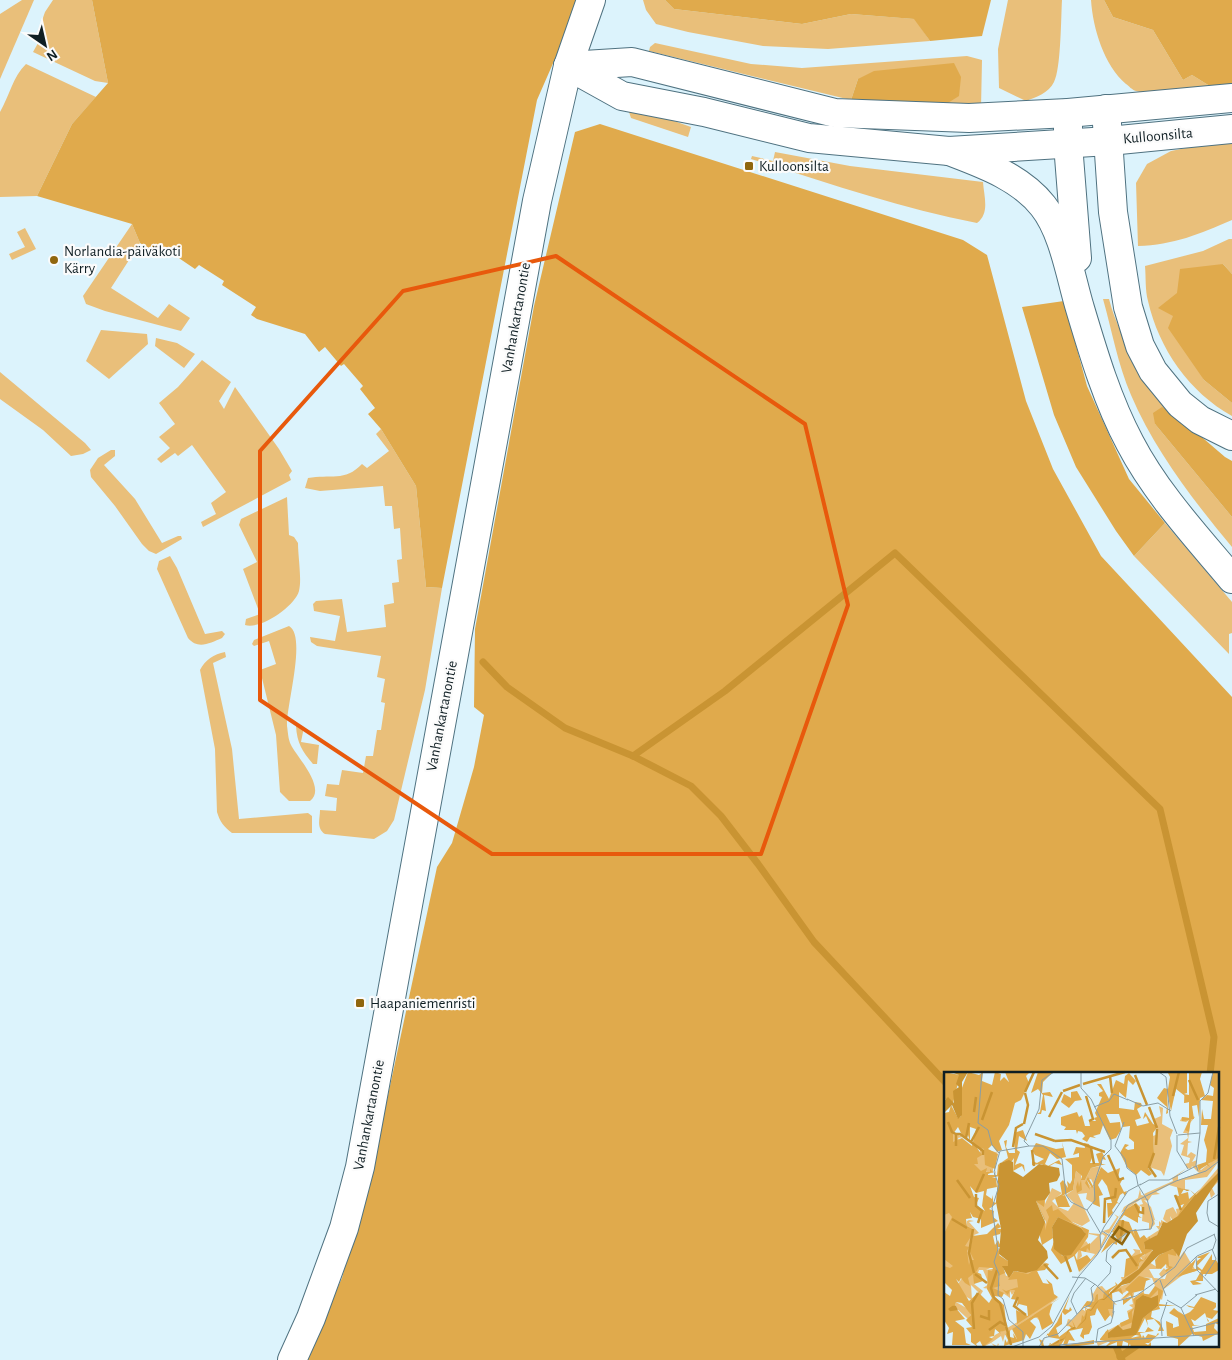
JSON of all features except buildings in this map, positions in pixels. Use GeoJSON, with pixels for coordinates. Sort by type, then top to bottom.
{"type":"FeatureCollection","features":[{"type":"Feature","properties":{"kind":"main road","name":"Vanhankartanontie"},"geometry":{"type":"LineString","coordinates":[[292,1360],[311,1318],[344,1228],[360,1167],[535,211],[568,66],[592,0]]}},
{"type":"Feature","properties":{"kind":"main road"},"geometry":{"type":"LineString","coordinates":[[568,66],[632,62],[835,113],[969,118],[1068,113],[1232,98]]}},
{"type":"Feature","properties":{"kind":"main road","name":"Kulloonsilta"},"geometry":{"type":"LineString","coordinates":[[568,66],[622,96],[704,112],[809,138],[950,151],[1108,141],[1232,129]]}},
{"type":"Feature","properties":{"kind":"main road"},"geometry":{"type":"LineString","coordinates":[[1106,109],[1113,212],[1128,307],[1140,346],[1153,371],[1180,404],[1200,420],[1232,436]]}},
{"type":"Feature","properties":{"kind":"main road"},"geometry":{"type":"LineString","coordinates":[[1068,113],[1068,144],[1081,313]]}},
{"type":"Feature","properties":{"kind":"main road"},"geometry":{"type":"LineString","coordinates":[[950,151],[989,166],[1021,185],[1043,206],[1059,234],[1092,350],[1113,407],[1130,444],[1182,520],[1232,579]]}},
{"type":"Feature","properties":{"kind":"highlighted area"},"geometry":{"type":"Polygon","coordinates":[[[556,256],[805,424],[848,605],[761,854],[492,854],[260,700],[260,451],[403,291],[556,256]]]}},
{"type":"Feature","properties":{"kind":"shaded area"},"geometry":{"type":"Polygon","coordinates":[[[22,0],[34,0],[0,79],[0,14],[22,0]]]}},
{"type":"Feature","properties":{"kind":"shaded area"},"geometry":{"type":"Polygon","coordinates":[[[53,0],[92,0],[108,83],[95,81],[33,52],[42,36],[38,32],[45,12],[53,0]]]}},
{"type":"Feature","properties":{"kind":"shaded area"},"geometry":{"type":"Polygon","coordinates":[[[92,0],[578,0],[568,29],[537,100],[442,588],[426,587],[416,486],[381,429],[368,414],[375,408],[360,389],[363,386],[344,364],[341,366],[325,347],[319,352],[305,334],[257,319],[251,315],[256,307],[222,285],[224,281],[199,265],[195,269],[164,248],[159,255],[140,243],[132,224],[37,196],[72,124],[108,83],[92,0]]]}},
{"type":"Feature","properties":{"kind":"shaded area"},"geometry":{"type":"Polygon","coordinates":[[[643,0],[665,0],[674,9],[802,24],[851,14],[915,19],[930,41],[828,49],[763,46],[656,24],[646,10],[643,0]]]}},
{"type":"Feature","properties":{"kind":"shaded area"},"geometry":{"type":"Polygon","coordinates":[[[665,0],[991,0],[982,36],[930,41],[914,19],[851,14],[802,24],[674,9],[665,0]]]}},
{"type":"Feature","properties":{"kind":"shaded area"},"geometry":{"type":"Polygon","coordinates":[[[1008,0],[1062,0],[1059,55],[1054,82],[1046,92],[1026,101],[999,88],[998,49],[1008,0]]]}},
{"type":"Feature","properties":{"kind":"shaded area"},"geometry":{"type":"Polygon","coordinates":[[[1091,0],[1104,0],[1113,17],[1153,30],[1183,80],[1192,75],[1213,88],[1164,94],[1145,93],[1132,89],[1118,76],[1106,57],[1094,23],[1091,0]]]}},
{"type":"Feature","properties":{"kind":"shaded area"},"geometry":{"type":"Polygon","coordinates":[[[1104,0],[1232,0],[1232,87],[1213,88],[1192,75],[1183,80],[1153,30],[1113,17],[1104,0]]]}},
{"type":"Feature","properties":{"kind":"shaded area"},"geometry":{"type":"Polygon","coordinates":[[[655,43],[751,64],[802,68],[967,56],[982,60],[981,108],[943,106],[858,79],[851,100],[649,51],[650,47],[655,43]]]}},
{"type":"Feature","properties":{"kind":"shaded area"},"geometry":{"type":"Polygon","coordinates":[[[954,63],[961,77],[959,96],[943,106],[851,100],[858,79],[874,71],[954,63]]]}},
{"type":"Feature","properties":{"kind":"shaded area"},"geometry":{"type":"Polygon","coordinates":[[[26,64],[96,97],[72,124],[37,196],[0,197],[0,112],[14,81],[26,64]]]}},
{"type":"Feature","properties":{"kind":"shaded area"},"geometry":{"type":"Polygon","coordinates":[[[629,105],[691,127],[688,137],[631,118],[628,109],[629,105]]]}},
{"type":"Feature","properties":{"kind":"shaded area"},"geometry":{"type":"Polygon","coordinates":[[[600,124],[963,240],[987,255],[1026,401],[1053,469],[1101,556],[1232,697],[1232,1360],[304,1360],[342,1278],[381,1128],[437,867],[452,843],[474,767],[484,715],[474,707],[475,629],[534,306],[575,132],[600,124]]]}},
{"type":"Feature","properties":{"kind":"shaded area"},"geometry":{"type":"Polygon","coordinates":[[[1232,142],[1232,220],[1186,238],[1138,246],[1136,183],[1147,164],[1171,151],[1201,145],[1232,142]]]}},
{"type":"Feature","properties":{"kind":"shaded area"},"geometry":{"type":"Polygon","coordinates":[[[775,152],[850,166],[983,182],[984,214],[977,223],[948,217],[863,194],[751,159],[752,156],[773,161],[775,152]]]}},
{"type":"Feature","properties":{"kind":"shaded area"},"geometry":{"type":"Polygon","coordinates":[[[132,224],[140,243],[111,288],[158,318],[169,304],[190,318],[181,331],[105,311],[86,304],[83,296],[132,224]]]}},
{"type":"Feature","properties":{"kind":"shaded area"},"geometry":{"type":"Polygon","coordinates":[[[25,228],[36,249],[12,260],[9,254],[25,247],[17,232],[25,228]]]}},
{"type":"Feature","properties":{"kind":"shaded area"},"geometry":{"type":"Polygon","coordinates":[[[1232,239],[1232,274],[1223,264],[1178,293],[1173,317],[1204,380],[1232,403],[1232,416],[1202,395],[1189,382],[1168,352],[1153,319],[1148,301],[1145,266],[1203,251],[1232,239]]]}},
{"type":"Feature","properties":{"kind":"shaded area"},"geometry":{"type":"Polygon","coordinates":[[[1223,264],[1232,274],[1232,403],[1204,380],[1168,328],[1173,316],[1158,308],[1177,293],[1180,269],[1223,264]]]}},
{"type":"Feature","properties":{"kind":"shaded area"},"geometry":{"type":"Polygon","coordinates":[[[1103,299],[1109,299],[1114,316],[1128,346],[1176,415],[1155,424],[1232,517],[1232,547],[1176,474],[1151,436],[1122,372],[1103,299]]]}},
{"type":"Feature","properties":{"kind":"shaded area"},"geometry":{"type":"Polygon","coordinates":[[[1064,301],[1087,386],[1129,479],[1165,523],[1134,556],[1076,467],[1054,415],[1022,307],[1064,301]]]}},
{"type":"Feature","properties":{"kind":"shaded area"},"geometry":{"type":"Polygon","coordinates":[[[101,330],[147,334],[148,344],[109,379],[86,361],[101,330]]]}},
{"type":"Feature","properties":{"kind":"shaded area"},"geometry":{"type":"Polygon","coordinates":[[[156,338],[177,343],[195,354],[184,368],[155,346],[156,338]]]}},
{"type":"Feature","properties":{"kind":"shaded area"},"geometry":{"type":"Polygon","coordinates":[[[202,360],[231,382],[219,401],[224,409],[235,387],[279,449],[292,471],[289,475],[291,480],[203,527],[201,522],[216,514],[211,503],[226,492],[192,445],[178,456],[175,453],[161,463],[157,459],[170,448],[159,437],[175,424],[159,403],[178,387],[202,360]]]}},
{"type":"Feature","properties":{"kind":"shaded area"},"geometry":{"type":"Polygon","coordinates":[[[0,372],[91,450],[83,454],[71,456],[43,430],[0,399],[0,372]]]}},
{"type":"Feature","properties":{"kind":"shaded area"},"geometry":{"type":"Polygon","coordinates":[[[1162,407],[1176,415],[1232,461],[1232,517],[1155,424],[1153,413],[1162,407]]]}},
{"type":"Feature","properties":{"kind":"shaded area"},"geometry":{"type":"Polygon","coordinates":[[[381,429],[416,486],[426,587],[442,588],[425,690],[394,820],[387,831],[374,839],[325,834],[320,829],[319,820],[320,810],[336,811],[337,798],[325,796],[327,784],[339,785],[342,770],[363,773],[366,756],[373,756],[377,730],[381,730],[385,703],[381,702],[385,679],[377,677],[381,656],[317,646],[311,642],[310,637],[335,641],[340,616],[314,611],[313,604],[316,601],[342,599],[347,632],[386,627],[384,605],[394,603],[392,583],[399,582],[397,560],[402,559],[400,528],[394,529],[392,506],[385,506],[383,486],[320,491],[305,488],[308,478],[343,475],[356,470],[362,464],[367,468],[389,451],[376,434],[381,429]]]}},
{"type":"Feature","properties":{"kind":"shaded area"},"geometry":{"type":"Polygon","coordinates":[[[111,450],[115,450],[115,456],[104,465],[135,499],[162,543],[178,536],[181,536],[182,539],[156,554],[149,551],[142,544],[115,506],[91,477],[90,470],[98,458],[111,450]]]}},
{"type":"Feature","properties":{"kind":"shaded area"},"geometry":{"type":"Polygon","coordinates":[[[287,497],[289,535],[294,537],[298,543],[299,591],[291,603],[276,616],[260,624],[245,625],[246,619],[260,614],[243,569],[257,562],[239,525],[241,519],[287,497]]]}},
{"type":"Feature","properties":{"kind":"shaded area"},"geometry":{"type":"Polygon","coordinates":[[[1165,523],[1232,602],[1232,633],[1229,634],[1229,654],[1134,556],[1165,523]]]}},
{"type":"Feature","properties":{"kind":"shaded area"},"geometry":{"type":"Polygon","coordinates":[[[170,556],[205,634],[222,631],[225,634],[222,638],[200,645],[188,638],[157,569],[159,561],[170,556]]]}},
{"type":"Feature","properties":{"kind":"shaded area"},"geometry":{"type":"Polygon","coordinates":[[[289,626],[294,632],[296,657],[287,726],[291,745],[313,781],[314,795],[310,801],[289,801],[280,792],[276,735],[260,670],[276,664],[269,641],[254,646],[252,644],[254,640],[289,626]]]}},
{"type":"Feature","properties":{"kind":"shaded area"},"geometry":{"type":"Polygon","coordinates":[[[225,652],[226,657],[213,663],[232,749],[239,819],[308,813],[312,816],[312,833],[232,833],[219,819],[217,812],[215,749],[200,670],[210,658],[225,652]]]}},
{"type":"Feature","properties":{"kind":"shaded area"},"geometry":{"type":"Polygon","coordinates":[[[296,726],[304,727],[301,742],[319,745],[317,764],[313,764],[303,751],[296,726]]]}},
{"type":"Feature","properties":{"kind":"waterway"},"geometry":{"type":"LineString","coordinates":[[633,756],[725,691],[895,553],[1160,809],[1214,1037],[1210,1072]]}},
{"type":"Feature","properties":{"kind":"waterway"},"geometry":{"type":"LineString","coordinates":[[483,662],[507,687],[565,728],[633,756],[691,786],[721,816],[814,942],[944,1081]]}},
{"type":"Feature","properties":{"kind":"waterway"},"geometry":{"type":"LineString","coordinates":[[1117,1348],[1122,1360]]}},
{"type":"Feature","properties":{"kind":"waterway"},"geometry":{"type":"LineString","coordinates":[[1120,1357],[1133,1348]]}},
{"type":"Feature","properties":{"kind":"place","name":"Kulloonsilta"},"geometry":{"type":"Point","coordinates":[749,166]}},
{"type":"Feature","properties":{"kind":"place","name":"Norlandia-päiväkoti Kärry"},"geometry":{"type":"Point","coordinates":[54,260]}},
{"type":"Feature","properties":{"kind":"place","name":"Haapaniemenristi"},"geometry":{"type":"Point","coordinates":[360,1003]}}]}
